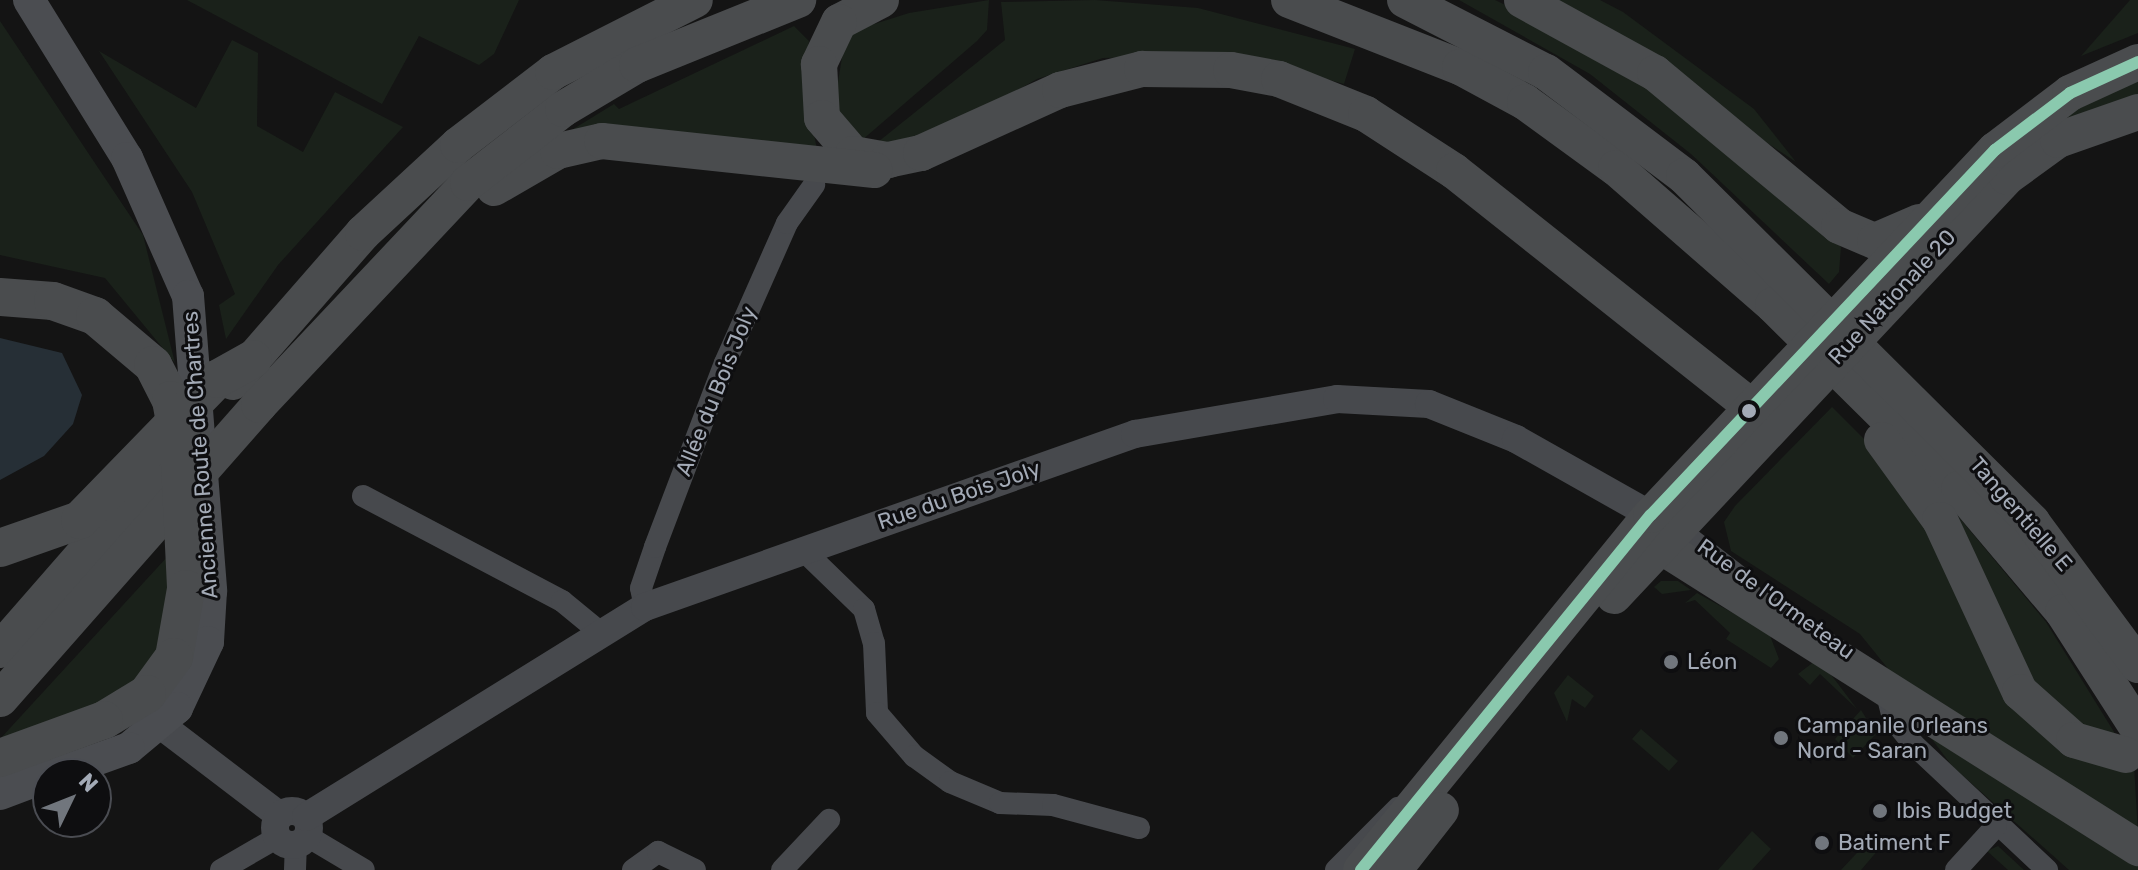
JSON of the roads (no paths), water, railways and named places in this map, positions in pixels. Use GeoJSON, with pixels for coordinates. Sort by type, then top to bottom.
{"type":"FeatureCollection","features":[{"type":"Feature","properties":{"kind":"highway"},"geometry":{"type":"LineString","coordinates":[[0,297],[85,312],[125,336],[153,365],[171,400],[179,444],[186,589],[174,657],[147,694],[104,720],[0,758]]}},
{"type":"Feature","properties":{"kind":"highway"},"geometry":{"type":"LineString","coordinates":[[0,548],[80,520],[130,488],[217,379],[253,359]]}},
{"type":"Feature","properties":{"kind":"main road","name":"Ancienne Route de Chartres"},"geometry":{"type":"LineString","coordinates":[[29,0],[162,226],[196,338],[211,619],[201,664],[162,726],[129,748],[101,758]]}},
{"type":"Feature","properties":{"kind":"main road"},"geometry":{"type":"LineString","coordinates":[[253,359],[363,233],[458,145],[553,72],[695,0]]}},
{"type":"Feature","properties":{"kind":"main road"},"geometry":{"type":"LineString","coordinates":[[0,699],[259,405],[435,216],[518,143],[604,84],[717,28],[798,0]]}},
{"type":"Feature","properties":{"kind":"main road"},"geometry":{"type":"LineString","coordinates":[[881,0],[839,22],[819,64],[817,100],[839,144],[888,160],[921,153],[1029,103],[1098,79],[1185,67],[1279,79],[1322,94],[1454,171],[1752,407]]}},
{"type":"Feature","properties":{"kind":"main road"},"geometry":{"type":"LineString","coordinates":[[1289,0],[1374,28],[1525,102],[1616,168],[1711,254],[1776,302],[1870,395],[1920,485],[2020,692],[2074,740],[2132,742],[2063,612],[2007,542],[1870,395],[1776,302],[1612,117],[1465,25],[1405,0]]}},
{"type":"Feature","properties":{"kind":"main road"},"geometry":{"type":"LineString","coordinates":[[1522,0],[1655,73],[1862,239],[1904,233],[1952,196]]}},
{"type":"Feature","properties":{"kind":"main road","name":"Rue Nationale 20"},"geometry":{"type":"LineString","coordinates":[[1394,870],[1663,529],[1752,407],[1952,196],[2046,110],[2138,62]]}},
{"type":"Feature","properties":{"kind":"main road"},"geometry":{"type":"LineString","coordinates":[[435,216],[481,202],[558,151],[602,141],[846,168],[918,167],[1029,103]]}},
{"type":"Feature","properties":{"kind":"main road","name":"Rue Nationale 20"},"geometry":{"type":"LineString","coordinates":[[1361,870],[1423,793],[1663,529],[2007,177],[2058,140],[2138,112]]}},
{"type":"Feature","properties":{"kind":"main road","name":"Tangentielle E"},"geometry":{"type":"LineString","coordinates":[[1870,395],[2032,522],[2138,665]]}},
{"type":"Feature","properties":{"kind":"main road"},"geometry":{"type":"LineString","coordinates":[[0,650],[130,488]]}},
{"type":"Feature","properties":{"kind":"main road"},"geometry":{"type":"LineString","coordinates":[[1663,529],[1808,629],[1888,690],[2138,848]]}},
{"type":"Feature","properties":{"kind":"main road"},"geometry":{"type":"LineString","coordinates":[[0,794],[32,782]]}},
{"type":"Feature","properties":{"kind":"street","name":"Allée du Bois Joly"},"geometry":{"type":"LineString","coordinates":[[645,607],[641,588],[719,377],[787,223],[814,185]]}},
{"type":"Feature","properties":{"kind":"street","name":"Rue du Bois Joly"},"geometry":{"type":"LineString","coordinates":[[294,837],[645,607],[802,549],[1135,434],[1337,399],[1429,404],[1472,418],[1663,529]]}},
{"type":"Feature","properties":{"kind":"street"},"geometry":{"type":"LineString","coordinates":[[363,496],[562,601],[601,633]]}},
{"type":"Feature","properties":{"kind":"street"},"geometry":{"type":"LineString","coordinates":[[802,549],[864,609],[874,643],[877,713],[914,756],[950,782],[1000,803],[1053,805],[1139,828]]}},
{"type":"Feature","properties":{"kind":"street"},"geometry":{"type":"LineString","coordinates":[[1888,690],[1898,725],[1996,826],[2047,870]]}},
{"type":"Feature","properties":{"kind":"street"},"geometry":{"type":"LineString","coordinates":[[162,726],[294,837],[364,870]]}},
{"type":"Feature","properties":{"kind":"street"},"geometry":{"type":"LineString","coordinates":[[1336,870],[1370,829],[1423,793]]}},
{"type":"Feature","properties":{"kind":"street"},"geometry":{"type":"LineString","coordinates":[[782,870],[829,820]]}},
{"type":"Feature","properties":{"kind":"street"},"geometry":{"type":"LineString","coordinates":[[1956,870],[1996,826]]}},
{"type":"Feature","properties":{"kind":"street"},"geometry":{"type":"LineString","coordinates":[[221,870],[294,837]]}},
{"type":"Feature","properties":{"kind":"street"},"geometry":{"type":"LineString","coordinates":[[633,870],[658,852],[695,870]]}},
{"type":"Feature","properties":{"kind":"place","name":"Léon"},"geometry":{"type":"Point","coordinates":[1671,662]}},
{"type":"Feature","properties":{"kind":"place","name":"Campanile Orleans Nord - Saran"},"geometry":{"type":"Point","coordinates":[1781,738]}},
{"type":"Feature","properties":{"kind":"place","name":"Ibis Budget"},"geometry":{"type":"Point","coordinates":[1880,811]}},
{"type":"Feature","properties":{"kind":"place","name":"Batiment F"},"geometry":{"type":"Point","coordinates":[1822,843]}}]}
